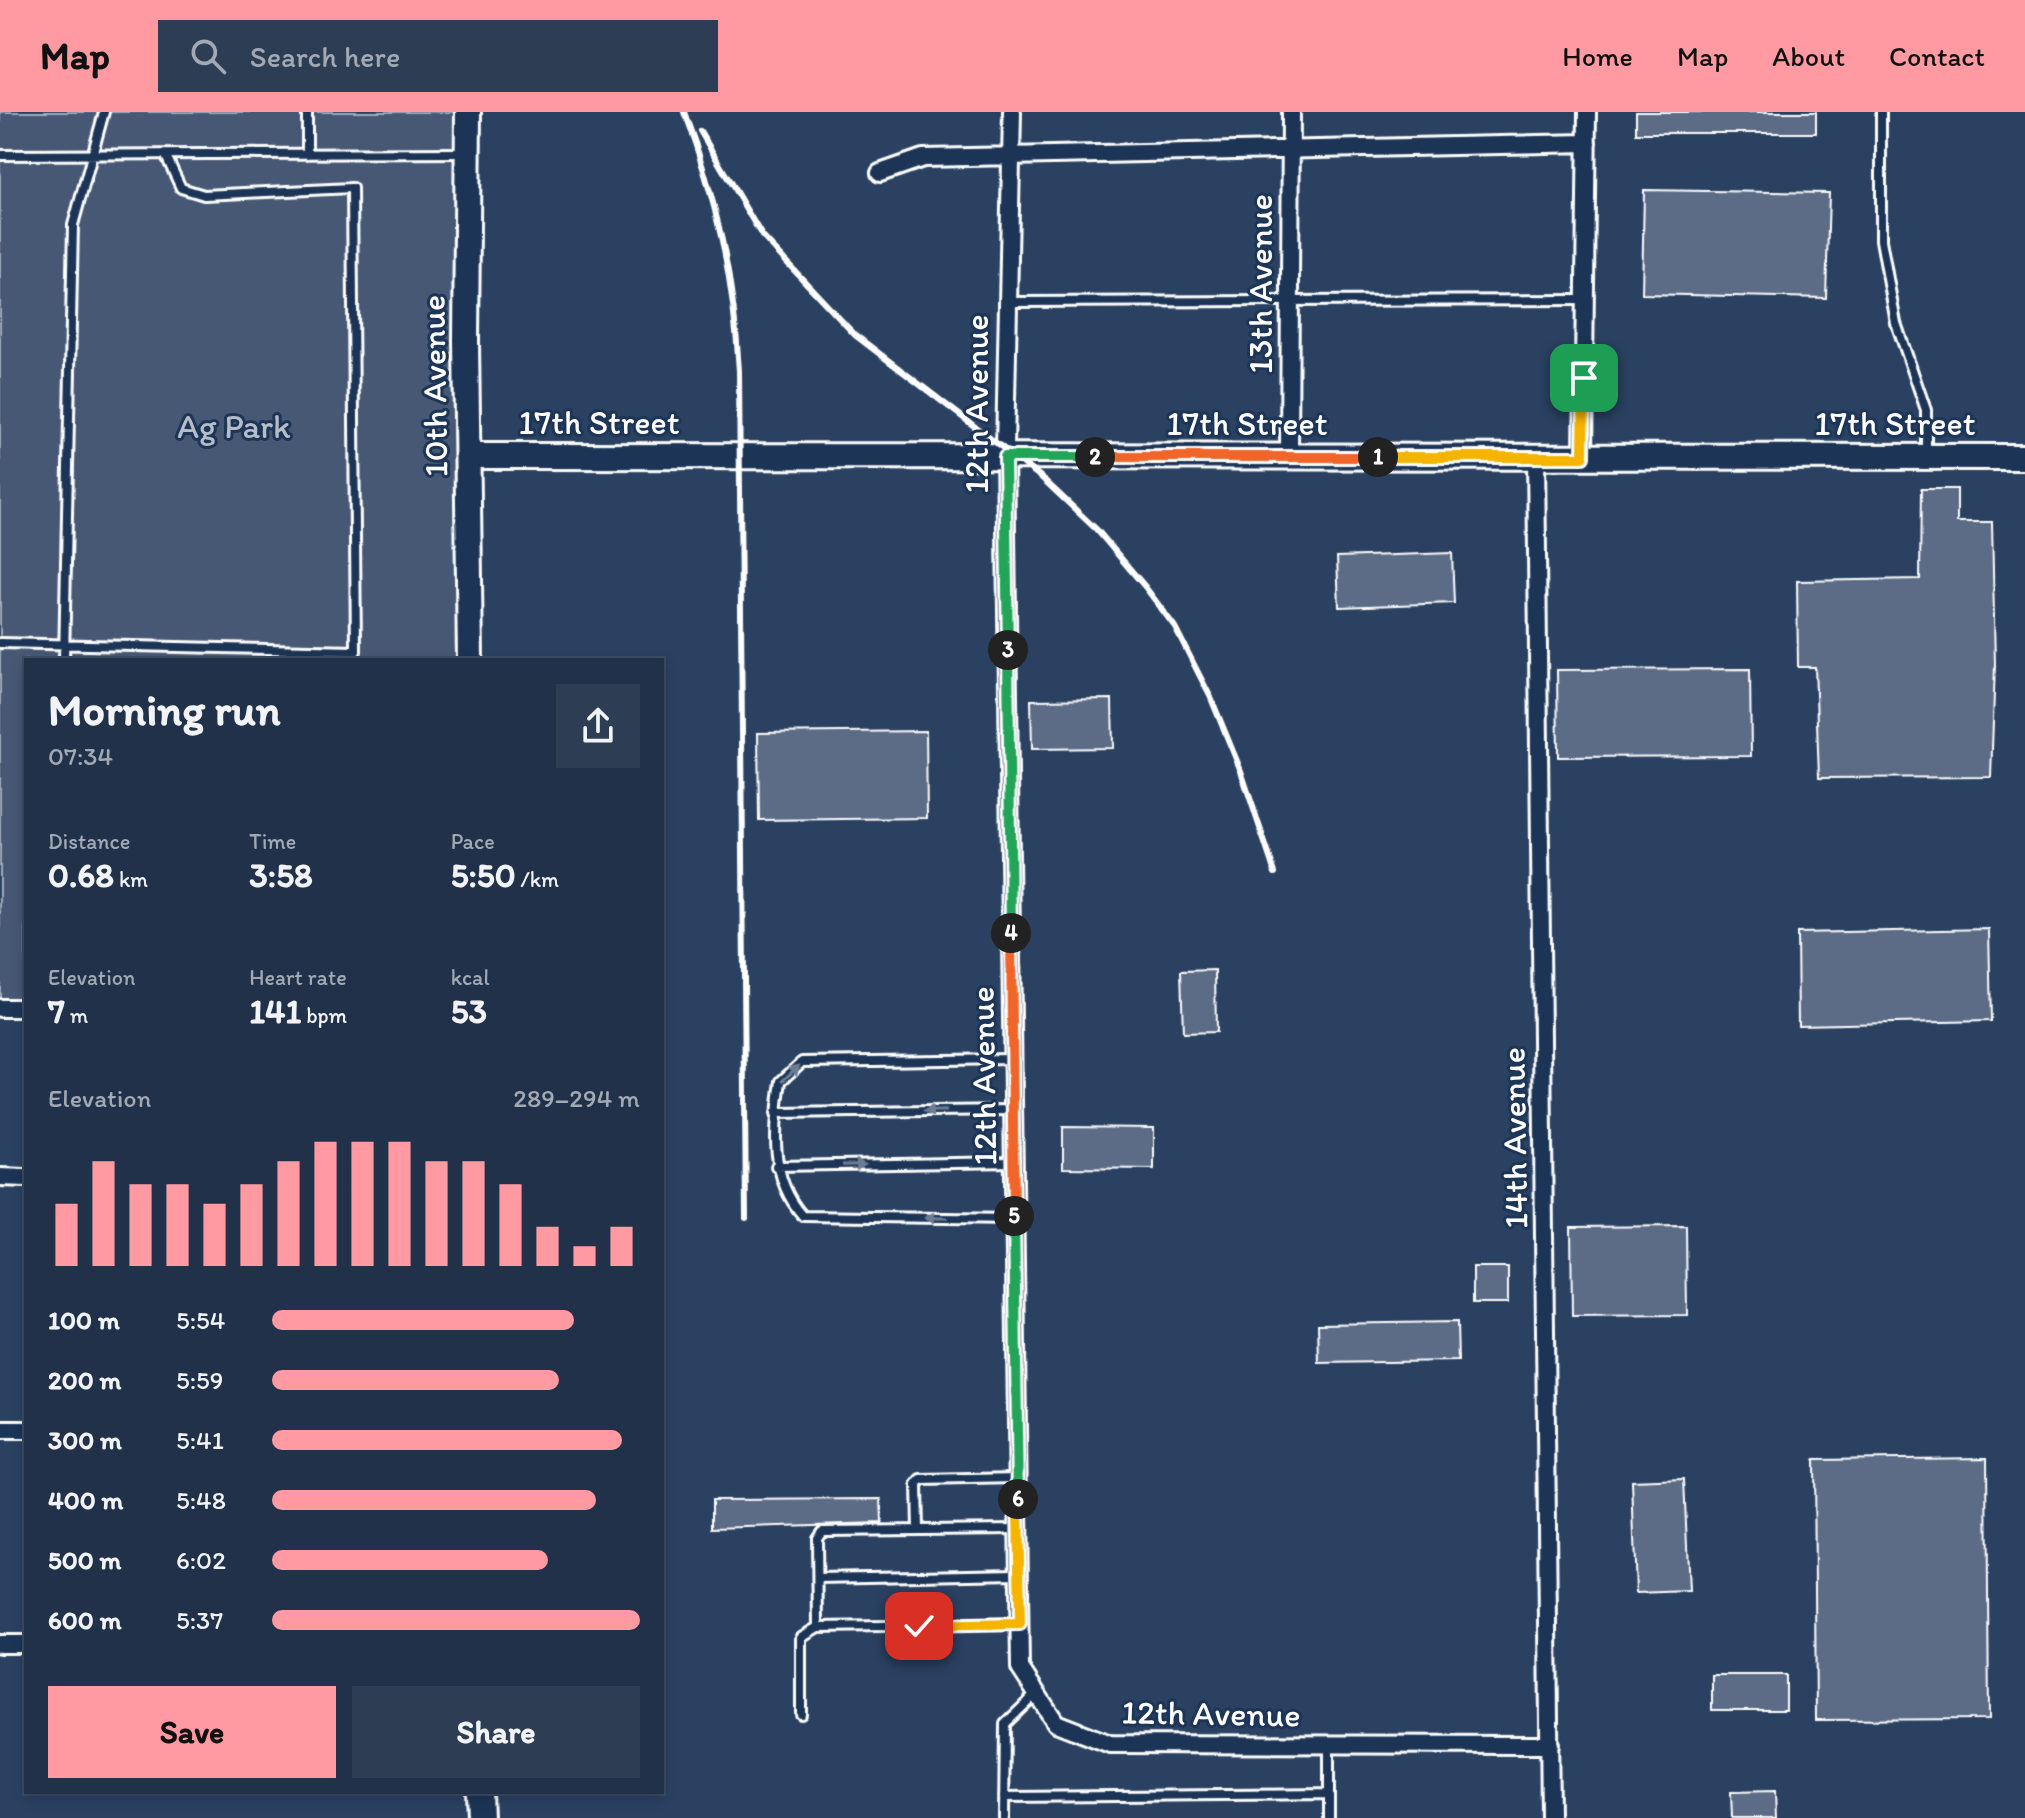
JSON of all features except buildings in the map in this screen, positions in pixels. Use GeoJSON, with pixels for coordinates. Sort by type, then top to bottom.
{"type":"FeatureCollection","features":[{"type":"Feature","properties":{"kind":"main road","name":"10th Avenue"},"geometry":{"type":"LineString","coordinates":[[468,112],[470,658]]}},
{"type":"Feature","properties":{"kind":"main road","name":"17th Street"},"geometry":{"type":"LineString","coordinates":[[469,456],[2025,457]]}},
{"type":"Feature","properties":{"kind":"main road"},"geometry":{"type":"LineString","coordinates":[[479,1794],[480,1818]]}},
{"type":"Feature","properties":{"kind":"street","name":"12th Avenue"},"geometry":{"type":"LineString","coordinates":[[1012,112],[1005,457],[1020,1668],[1056,1723],[1110,1744],[1550,1745]]}},
{"type":"Feature","properties":{"kind":"street","name":"13th Avenue"},"geometry":{"type":"LineString","coordinates":[[1289,457],[1291,112]]}},
{"type":"Feature","properties":{"kind":"street"},"geometry":{"type":"LineString","coordinates":[[1583,457],[1587,112]]}},
{"type":"Feature","properties":{"kind":"street"},"geometry":{"type":"LineString","coordinates":[[880,173],[923,158],[1587,143]]}},
{"type":"Feature","properties":{"kind":"street","name":"14th Avenue"},"geometry":{"type":"LineString","coordinates":[[1536,456],[1550,1818]]}},
{"type":"Feature","properties":{"kind":"street"},"geometry":{"type":"LineString","coordinates":[[0,1008],[24,1008]]}},
{"type":"Feature","properties":{"kind":"street"},"geometry":{"type":"LineString","coordinates":[[0,1177],[24,1178]]}},
{"type":"Feature","properties":{"kind":"street"},"geometry":{"type":"LineString","coordinates":[[0,1430],[24,1430]]}},
{"type":"Feature","properties":{"kind":"street"},"geometry":{"type":"LineString","coordinates":[[0,1644],[24,1644]]}},
{"type":"Feature","properties":{"kind":"lane"},"geometry":{"type":"LineString","coordinates":[[64,658],[73,225],[104,112]]}},
{"type":"Feature","properties":{"kind":"lane"},"geometry":{"type":"LineString","coordinates":[[307,112],[307,154]]}},
{"type":"Feature","properties":{"kind":"lane"},"geometry":{"type":"LineString","coordinates":[[1881,112],[1881,240],[1896,323],[1926,410],[1926,457]]}},
{"type":"Feature","properties":{"kind":"lane"},"geometry":{"type":"LineString","coordinates":[[0,155],[468,153]]}},
{"type":"Feature","properties":{"kind":"lane"},"geometry":{"type":"LineString","coordinates":[[0,643],[356,651],[352,188],[204,195],[181,188],[166,156]]}},
{"type":"Feature","properties":{"kind":"lane"},"geometry":{"type":"LineString","coordinates":[[1006,302],[1586,300]]}},
{"type":"Feature","properties":{"kind":"lane"},"geometry":{"type":"LineString","coordinates":[[1013,1059],[802,1062],[781,1081],[776,1113],[776,1166],[793,1205],[803,1216],[1014,1219]]}},
{"type":"Feature","properties":{"kind":"lane"},"geometry":{"type":"LineString","coordinates":[[776,1113],[1013,1110]]}},
{"type":"Feature","properties":{"kind":"lane"},"geometry":{"type":"LineString","coordinates":[[776,1166],[1014,1162]]}},
{"type":"Feature","properties":{"kind":"lane"},"geometry":{"type":"LineString","coordinates":[[918,1530],[917,1485],[921,1480],[1018,1478]]}},
{"type":"Feature","properties":{"kind":"lane"},"geometry":{"type":"LineString","coordinates":[[818,1627],[817,1538],[822,1531],[1018,1529]]}},
{"type":"Feature","properties":{"kind":"lane"},"geometry":{"type":"LineString","coordinates":[[818,1578],[1019,1574]]}},
{"type":"Feature","properties":{"kind":"lane"},"geometry":{"type":"LineString","coordinates":[[801,1714],[801,1637],[818,1627],[1020,1624]]}},
{"type":"Feature","properties":{"kind":"lane"},"geometry":{"type":"LineString","coordinates":[[1004,1818],[1005,1724],[1037,1694]]}},
{"type":"Feature","properties":{"kind":"lane"},"geometry":{"type":"LineString","coordinates":[[1329,1745],[1329,1818]]}},
{"type":"Feature","properties":{"kind":"lane"},"geometry":{"type":"LineString","coordinates":[[1004,1797],[1329,1794]]}},
{"type":"Feature","properties":{"kind":"green space","name":"Ag Park"},"geometry":{"type":"Polygon","coordinates":[[[0,112],[468,112],[470,658],[24,658],[24,1008],[0,1008],[0,112]]]}},
{"type":"Feature","properties":{"kind":"railway"},"geometry":{"type":"LineString","coordinates":[[684,112],[722,239],[733,304],[739,371],[746,1218]]}},
{"type":"Feature","properties":{"kind":"railway"},"geometry":{"type":"LineString","coordinates":[[700,131],[762,236],[855,335],[1042,478],[1097,530],[1146,588],[1175,627],[1211,698],[1241,771],[1275,873]]}},
{"type":"Feature","properties":{"kind":"route"},"geometry":{"type":"LineString","coordinates":[[919,1626],[1020,1624],[1005,457],[1583,457],[1584,378]]}}]}
